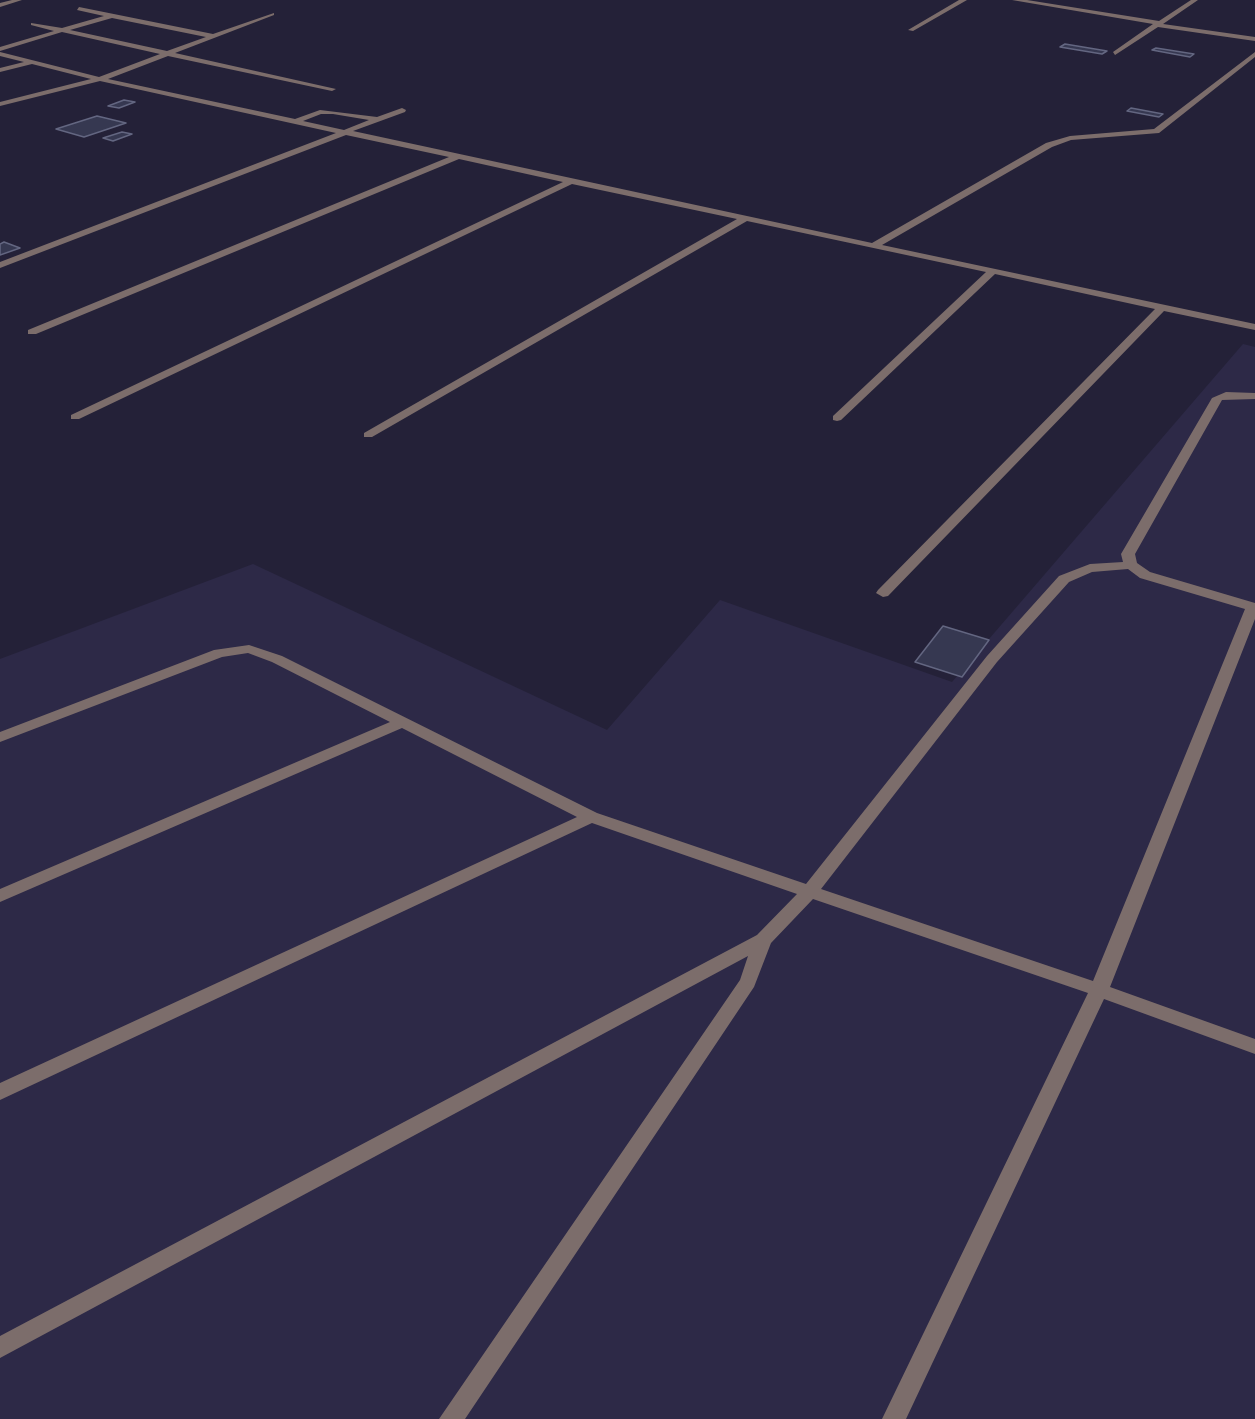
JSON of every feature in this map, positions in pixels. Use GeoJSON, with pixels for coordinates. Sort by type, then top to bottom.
{"type":"FeatureCollection","features":[{"type":"Feature","properties":{"kind":"street"},"geometry":{"type":"LineString","coordinates":[[0,5],[19,0]]}},
{"type":"Feature","properties":{"kind":"street"},"geometry":{"type":"LineString","coordinates":[[911,30],[964,0]]}},
{"type":"Feature","properties":{"kind":"street"},"geometry":{"type":"LineString","coordinates":[[1015,0],[1255,39]]}},
{"type":"Feature","properties":{"kind":"street"},"geometry":{"type":"LineString","coordinates":[[1115,53],[1195,0]]}},
{"type":"Feature","properties":{"kind":"street"},"geometry":{"type":"LineString","coordinates":[[79,9],[213,36]]}},
{"type":"Feature","properties":{"kind":"street"},"geometry":{"type":"LineString","coordinates":[[0,104],[100,79],[166,52],[272,14]]}},
{"type":"Feature","properties":{"kind":"street"},"geometry":{"type":"LineString","coordinates":[[0,49],[113,16]]}},
{"type":"Feature","properties":{"kind":"street"},"geometry":{"type":"LineString","coordinates":[[33,24],[332,89]]}},
{"type":"Feature","properties":{"kind":"street"},"geometry":{"type":"LineString","coordinates":[[0,54],[100,79],[1255,327]]}},
{"type":"Feature","properties":{"kind":"street"},"geometry":{"type":"LineString","coordinates":[[873,246],[1049,146],[1070,138],[1156,131],[1255,54]]}},
{"type":"Feature","properties":{"kind":"street"},"geometry":{"type":"LineString","coordinates":[[0,70],[34,62]]}},
{"type":"Feature","properties":{"kind":"street"},"geometry":{"type":"LineString","coordinates":[[0,265],[402,110]]}},
{"type":"Feature","properties":{"kind":"street"},"geometry":{"type":"LineString","coordinates":[[298,120],[320,112],[378,119]]}},
{"type":"Feature","properties":{"kind":"street"},"geometry":{"type":"LineString","coordinates":[[32,332],[459,156]]}},
{"type":"Feature","properties":{"kind":"street"},"geometry":{"type":"LineString","coordinates":[[75,417],[571,181]]}},
{"type":"Feature","properties":{"kind":"street"},"geometry":{"type":"LineString","coordinates":[[368,435],[746,218]]}},
{"type":"Feature","properties":{"kind":"street"},"geometry":{"type":"LineString","coordinates":[[837,418],[992,272]]}},
{"type":"Feature","properties":{"kind":"street"},"geometry":{"type":"LineString","coordinates":[[883,593],[1163,306]]}},
{"type":"Feature","properties":{"kind":"street"},"geometry":{"type":"LineString","coordinates":[[894,1419],[1099,990],[1254,607],[1145,575],[1131,565],[1128,554],[1218,398],[1226,395],[1255,396]]}},
{"type":"Feature","properties":{"kind":"street"},"geometry":{"type":"LineString","coordinates":[[0,1348],[763,940],[809,892],[992,659],[1064,579],[1090,568],[1131,565]]}},
{"type":"Feature","properties":{"kind":"street"},"geometry":{"type":"LineString","coordinates":[[0,737],[219,653],[249,649],[277,659],[591,818],[1099,990],[1255,1047]]}},
{"type":"Feature","properties":{"kind":"street"},"geometry":{"type":"LineString","coordinates":[[0,896],[403,723]]}},
{"type":"Feature","properties":{"kind":"street"},"geometry":{"type":"LineString","coordinates":[[0,1092],[591,818]]}},
{"type":"Feature","properties":{"kind":"street"},"geometry":{"type":"LineString","coordinates":[[451,1419],[748,982],[763,940]]}},
{"type":"Feature","properties":{"kind":"shaded area"},"geometry":{"type":"Polygon","coordinates":[[[1243,344],[1255,347],[1255,1419],[0,1419],[0,659],[253,564],[607,730],[720,600],[952,682],[1243,344]]]}},
{"type":"Feature","properties":{"kind":"building"},"geometry":{"type":"Polygon","coordinates":[[[1065,44],[1107,51],[1102,54],[1060,47],[1065,44]]]}},
{"type":"Feature","properties":{"kind":"building"},"geometry":{"type":"Polygon","coordinates":[[[1156,48],[1194,54],[1190,57],[1152,50],[1156,48]]]}},
{"type":"Feature","properties":{"kind":"building"},"geometry":{"type":"Polygon","coordinates":[[[124,100],[135,102],[119,108],[108,106],[124,100]]]}},
{"type":"Feature","properties":{"kind":"building"},"geometry":{"type":"Polygon","coordinates":[[[1131,108],[1163,114],[1159,117],[1127,111],[1131,108]]]}},
{"type":"Feature","properties":{"kind":"building"},"geometry":{"type":"Polygon","coordinates":[[[97,116],[126,123],[84,137],[56,129],[97,116]]]}},
{"type":"Feature","properties":{"kind":"building"},"geometry":{"type":"Polygon","coordinates":[[[122,132],[132,134],[113,141],[103,138],[122,132]]]}},
{"type":"Feature","properties":{"kind":"building"},"geometry":{"type":"Polygon","coordinates":[[[4,242],[20,248],[0,255],[0,244],[4,242]]]}},
{"type":"Feature","properties":{"kind":"building"},"geometry":{"type":"Polygon","coordinates":[[[943,626],[989,640],[962,677],[915,662],[943,626]]]}}]}
